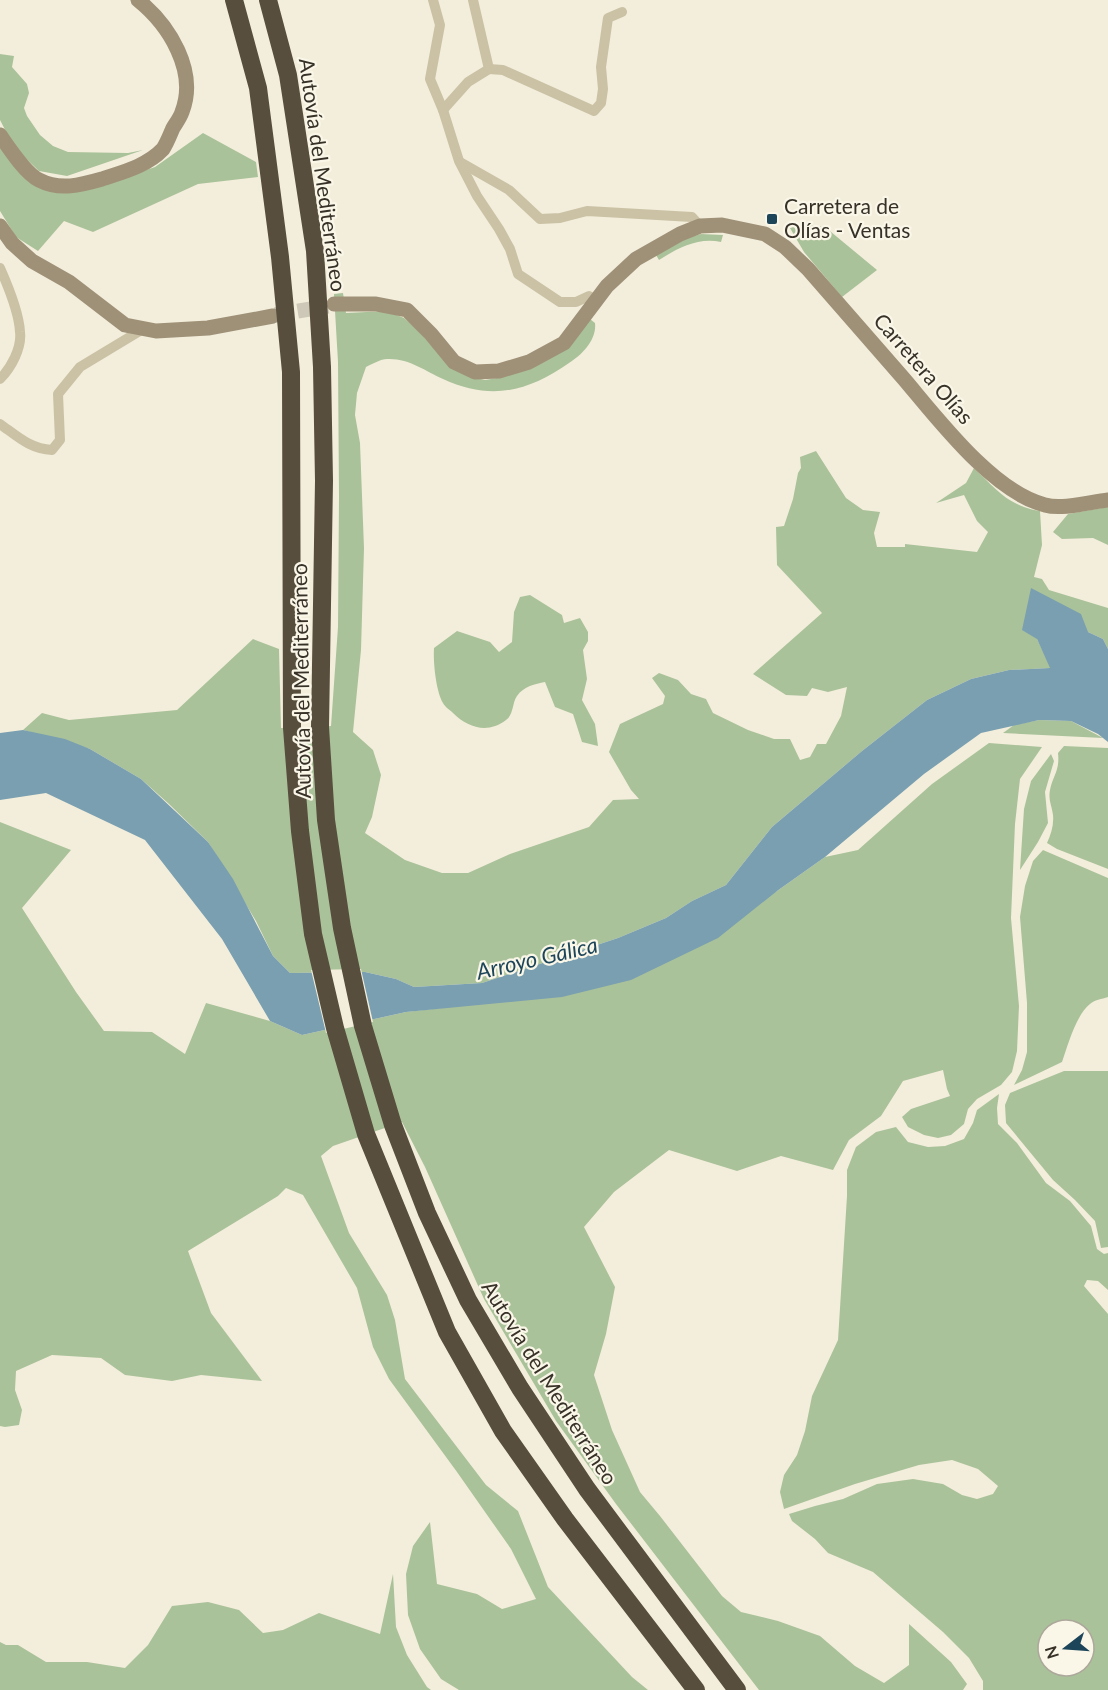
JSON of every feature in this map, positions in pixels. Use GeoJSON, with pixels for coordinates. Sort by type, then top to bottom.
{"type":"FeatureCollection","features":[{"type":"Feature","properties":{"kind":"highway","name":"Autovía del Mediterráneo"},"geometry":{"type":"LineString","coordinates":[[234,0],[258,88],[280,257],[291,372],[292,728],[300,831],[313,934],[335,1028],[366,1134],[447,1332],[503,1431],[565,1518],[696,1690]]}},
{"type":"Feature","properties":{"kind":"highway","name":"Autovía del Mediterráneo"},"geometry":{"type":"LineString","coordinates":[[268,0],[288,75],[315,251],[323,424],[320,727],[326,820],[342,928],[363,1026],[393,1125],[428,1213],[468,1300],[520,1388],[587,1489],[737,1690]]}},
{"type":"Feature","properties":{"kind":"main road"},"geometry":{"type":"LineString","coordinates":[[0,135],[19,161],[38,180],[56,185],[76,186],[140,166],[163,148],[182,112],[186,96],[185,77],[175,43],[150,10],[138,0]]}},
{"type":"Feature","properties":{"kind":"main road","name":"Carretera Olías"},"geometry":{"type":"LineString","coordinates":[[700,226],[722,225],[765,234],[786,247],[808,269],[957,441],[1010,489],[1048,506],[1060,507],[1108,500]]}},
{"type":"Feature","properties":{"kind":"main road"},"geometry":{"type":"LineString","coordinates":[[0,226],[12,243],[32,261],[69,282],[125,325],[156,331],[208,328],[273,316]]}},
{"type":"Feature","properties":{"kind":"main road"},"geometry":{"type":"LineString","coordinates":[[334,304],[376,304],[407,310],[454,362],[475,372],[500,371],[529,362],[564,343],[607,286],[636,259],[680,234],[700,226]]}},
{"type":"Feature","properties":{"kind":"street"},"geometry":{"type":"LineString","coordinates":[[433,0],[440,25],[430,79],[443,110],[459,161],[477,196],[510,249],[518,274],[560,302],[576,302],[589,296],[596,300]]}},
{"type":"Feature","properties":{"kind":"street"},"geometry":{"type":"LineString","coordinates":[[473,0],[489,69]]}},
{"type":"Feature","properties":{"kind":"street"},"geometry":{"type":"LineString","coordinates":[[443,110],[468,82],[489,69],[503,70],[594,111],[601,103],[603,89],[601,67],[608,18],[622,12]]}},
{"type":"Feature","properties":{"kind":"street"},"geometry":{"type":"LineString","coordinates":[[459,161],[509,190],[540,219],[560,218],[587,211],[692,217],[700,226]]}},
{"type":"Feature","properties":{"kind":"street"},"geometry":{"type":"LineString","coordinates":[[0,268],[17,315],[21,334],[17,350],[0,379]]}},
{"type":"Feature","properties":{"kind":"street"},"geometry":{"type":"LineString","coordinates":[[0,424],[21,441],[40,449],[52,450],[60,440],[58,394],[80,367],[143,329]]}},
{"type":"Feature","properties":{"kind":"green space"},"geometry":{"type":"Polygon","coordinates":[[[0,54],[14,56],[12,67],[27,84],[29,93],[24,108],[27,116],[40,135],[53,146],[68,152],[128,153],[143,150],[67,176],[39,171],[14,147],[0,120],[0,54]]]}},
{"type":"Feature","properties":{"kind":"green space"},"geometry":{"type":"Polygon","coordinates":[[[203,133],[256,162],[258,177],[198,184],[93,232],[64,221],[38,251],[16,237],[0,211],[0,142],[42,186],[97,187],[155,167],[203,133]]]}},
{"type":"Feature","properties":{"kind":"green space"},"geometry":{"type":"Polygon","coordinates":[[[805,224],[825,227],[877,270],[842,297],[804,252],[790,228],[805,224]]]}},
{"type":"Feature","properties":{"kind":"green space"},"geometry":{"type":"Polygon","coordinates":[[[701,234],[723,235],[721,242],[696,242],[659,260],[656,255],[683,239],[701,234]]]}},
{"type":"Feature","properties":{"kind":"green space"},"geometry":{"type":"Polygon","coordinates":[[[343,293],[346,313],[387,311],[404,318],[447,363],[467,376],[485,380],[503,377],[590,319],[595,323],[591,341],[574,360],[538,381],[508,390],[477,390],[460,386],[410,363],[395,359],[382,360],[366,367],[357,393],[355,415],[360,443],[364,548],[361,650],[353,732],[373,750],[381,775],[372,817],[365,833],[405,860],[442,873],[468,873],[510,854],[589,827],[613,800],[639,799],[631,790],[609,752],[620,724],[663,704],[665,696],[652,678],[659,673],[678,680],[691,694],[706,699],[713,713],[748,730],[774,739],[790,739],[800,760],[810,757],[817,744],[826,744],[841,716],[847,687],[828,692],[812,688],[807,696],[786,695],[753,674],[822,613],[777,565],[776,527],[784,526],[801,468],[800,457],[816,451],[846,498],[863,510],[880,512],[874,533],[877,547],[905,547],[905,544],[977,552],[988,532],[977,521],[964,495],[936,503],[966,483],[974,468],[1011,501],[1040,511],[1042,545],[1034,577],[1042,579],[1049,590],[1108,608],[1108,649],[1103,639],[1088,632],[1037,639],[1051,668],[1009,670],[971,679],[927,700],[772,827],[726,885],[692,901],[666,918],[618,938],[482,983],[414,987],[396,979],[365,972],[290,973],[273,956],[256,921],[208,842],[169,804],[141,779],[90,749],[23,730],[42,713],[69,720],[177,710],[253,639],[279,649],[281,728],[331,726],[338,627],[339,497],[338,362],[334,294],[343,293]]]}},
{"type":"Feature","properties":{"kind":"green space"},"geometry":{"type":"Polygon","coordinates":[[[1108,507],[1108,545],[1093,538],[1062,539],[1053,532],[1068,514],[1108,507]]]}},
{"type":"Feature","properties":{"kind":"green space"},"geometry":{"type":"Polygon","coordinates":[[[530,595],[562,615],[564,623],[580,618],[588,632],[588,641],[583,650],[587,679],[582,700],[595,724],[598,746],[582,742],[573,714],[555,707],[545,682],[523,690],[515,699],[509,718],[492,727],[478,727],[465,722],[446,707],[441,698],[438,691],[434,648],[457,631],[490,642],[499,652],[512,642],[514,612],[520,597],[530,595]]]}},
{"type":"Feature","properties":{"kind":"green space"},"geometry":{"type":"Polygon","coordinates":[[[1039,720],[1071,721],[1103,738],[1003,733],[1014,725],[1039,720]]]}},
{"type":"Feature","properties":{"kind":"green space"},"geometry":{"type":"Polygon","coordinates":[[[989,743],[1042,747],[1020,779],[1015,824],[1011,918],[1019,1006],[1017,1051],[1012,1072],[1001,1085],[977,1099],[968,1109],[964,1124],[951,1135],[938,1138],[924,1135],[908,1127],[902,1117],[911,1109],[950,1096],[943,1070],[903,1081],[881,1116],[849,1140],[833,1170],[781,1156],[737,1171],[669,1150],[614,1192],[584,1227],[615,1287],[606,1334],[594,1375],[612,1430],[640,1492],[722,1596],[741,1612],[778,1621],[820,1636],[855,1666],[884,1683],[909,1665],[909,1624],[951,1662],[967,1684],[963,1690],[759,1690],[616,1504],[556,1421],[484,1299],[425,1167],[402,1122],[333,1146],[321,1156],[349,1233],[387,1295],[395,1320],[405,1379],[486,1485],[518,1511],[548,1587],[632,1677],[648,1690],[459,1690],[441,1679],[420,1649],[408,1615],[406,1574],[413,1546],[430,1522],[437,1584],[477,1594],[502,1609],[536,1599],[511,1549],[389,1379],[373,1347],[357,1288],[303,1195],[286,1188],[278,1196],[188,1251],[211,1313],[262,1381],[201,1375],[172,1381],[125,1375],[101,1358],[52,1355],[16,1371],[15,1390],[22,1410],[19,1425],[0,1426],[0,822],[71,850],[22,908],[104,1031],[152,1032],[185,1054],[206,1003],[270,1021],[302,1035],[406,1012],[450,1007],[777,891],[825,857],[858,850],[932,784],[989,743]]]}},
{"type":"Feature","properties":{"kind":"green space"},"geometry":{"type":"Polygon","coordinates":[[[1064,746],[1108,748],[1108,869],[1047,843],[1053,822],[1050,790],[1057,769],[1058,753],[1064,746]]]}},
{"type":"Feature","properties":{"kind":"green space"},"geometry":{"type":"Polygon","coordinates":[[[1051,754],[1054,761],[1045,792],[1048,823],[1020,870],[1024,809],[1031,781],[1051,754]]]}},
{"type":"Feature","properties":{"kind":"green space"},"geometry":{"type":"Polygon","coordinates":[[[1043,850],[1108,878],[1108,997],[1090,1004],[1085,1009],[1073,1031],[1062,1062],[1014,1085],[1022,1070],[1027,1052],[1027,1003],[1020,917],[1025,886],[1033,861],[1043,850]]]}},
{"type":"Feature","properties":{"kind":"green space"},"geometry":{"type":"Polygon","coordinates":[[[1064,1071],[1108,1071],[1108,1247],[1101,1248],[1095,1221],[1053,1180],[1006,1123],[1005,1105],[1010,1093],[1064,1071]]]}},
{"type":"Feature","properties":{"kind":"green space"},"geometry":{"type":"Polygon","coordinates":[[[999,1094],[998,1124],[1017,1143],[1046,1183],[1070,1201],[1091,1226],[1097,1249],[1104,1254],[1108,1253],[1108,1290],[1098,1281],[1087,1280],[1084,1286],[1108,1314],[1108,1690],[983,1690],[983,1681],[969,1658],[943,1632],[873,1572],[828,1553],[815,1539],[792,1521],[789,1514],[843,1499],[877,1484],[913,1479],[943,1484],[962,1495],[977,1499],[993,1494],[998,1486],[978,1469],[952,1460],[919,1465],[784,1509],[780,1492],[784,1475],[797,1455],[805,1431],[812,1396],[838,1340],[847,1170],[856,1147],[876,1132],[896,1127],[908,1142],[928,1147],[945,1146],[964,1139],[977,1110],[999,1094]]]}},
{"type":"Feature","properties":{"kind":"green space"},"geometry":{"type":"Polygon","coordinates":[[[393,1574],[396,1627],[407,1655],[431,1690],[0,1690],[0,1642],[6,1645],[18,1645],[46,1662],[87,1662],[125,1668],[148,1645],[172,1606],[208,1602],[239,1610],[263,1633],[283,1630],[319,1613],[380,1634],[393,1574]]]}},
{"type":"Feature","properties":{"kind":"water"},"geometry":{"type":"Polygon","coordinates":[[[1031,588],[1081,614],[1088,632],[1103,639],[1108,649],[1108,742],[1098,734],[1071,721],[1039,720],[981,733],[924,774],[825,857],[777,891],[718,938],[631,980],[562,997],[406,1012],[302,1035],[270,1021],[222,939],[145,840],[46,793],[0,800],[0,733],[23,730],[65,739],[90,749],[141,779],[208,842],[233,879],[273,956],[290,973],[365,972],[396,979],[414,987],[482,983],[618,938],[666,918],[692,901],[726,885],[772,827],[927,700],[971,679],[1009,670],[1050,668],[1037,639],[1022,630],[1031,588]]]}},
{"type":"Feature","properties":{"kind":"pier"},"geometry":{"type":"Polygon","coordinates":[[[361,969],[373,1022],[326,1033],[311,970],[361,969]]]}},
{"type":"Feature","properties":{"kind":"tunnel"},"geometry":{"type":"LineString","coordinates":[[275,315],[328,306]]}},
{"type":"Feature","properties":{"kind":"place","name":"Carretera de Olías - Ventas"},"geometry":{"type":"Point","coordinates":[772,219]}},
{"type":"Feature","properties":{"kind":"water label","name":"Arroyo Gálica"},"geometry":{"type":"Point","coordinates":[537,958]}}]}
